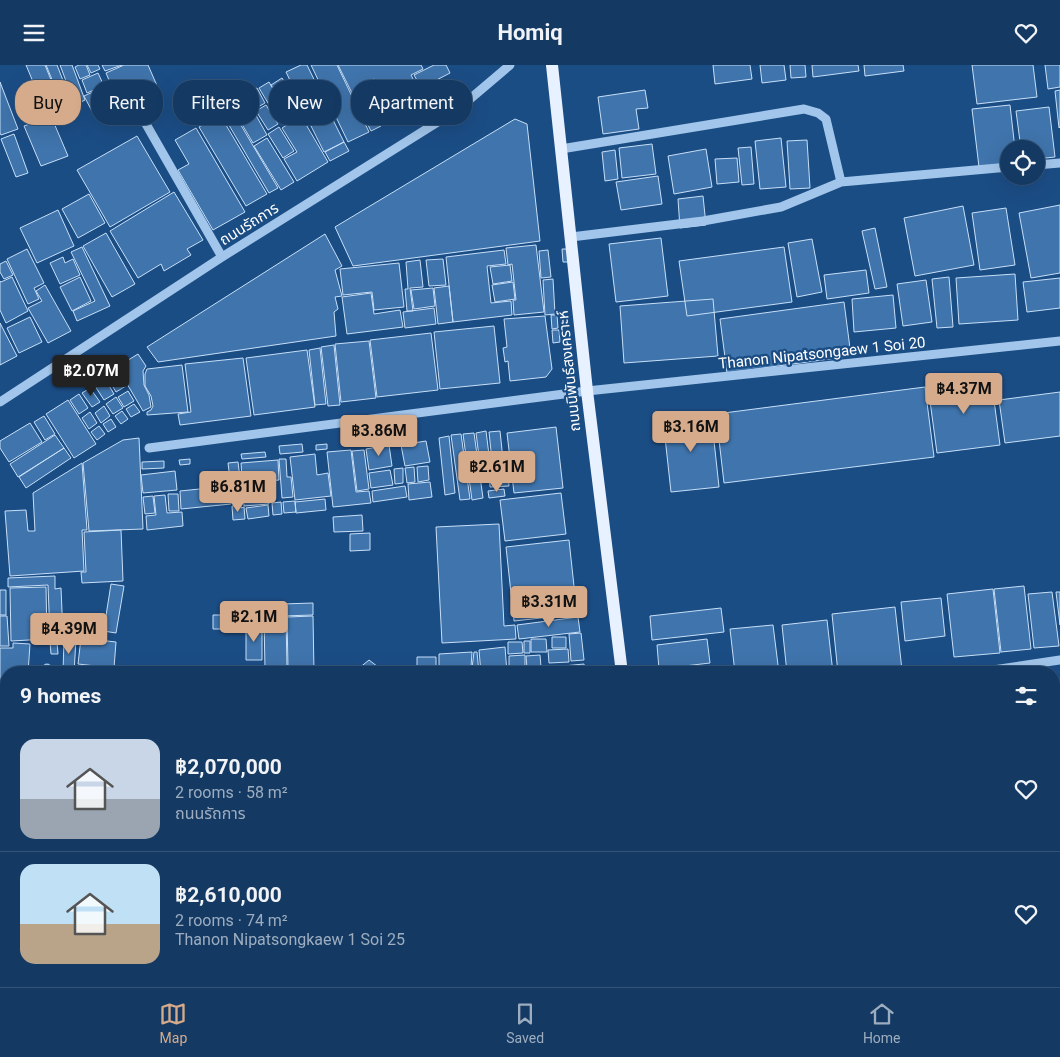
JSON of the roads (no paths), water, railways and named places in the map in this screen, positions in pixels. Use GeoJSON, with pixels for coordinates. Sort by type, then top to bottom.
{"type":"FeatureCollection","features":[{"type":"Feature","properties":{"kind":"main road","name":"ถนนนิพันธ์สงเคราะห์"},"geometry":{"type":"LineString","coordinates":[[552,65],[587,391],[621,666]]}},
{"type":"Feature","properties":{"kind":"street","name":"ถนนรัถการ"},"geometry":{"type":"LineString","coordinates":[[0,402],[222,257],[457,110],[510,65]]}},
{"type":"Feature","properties":{"kind":"street"},"geometry":{"type":"LineString","coordinates":[[561,149],[804,109],[818,113],[826,119],[841,182]]}},
{"type":"Feature","properties":{"kind":"street"},"geometry":{"type":"LineString","coordinates":[[147,125],[222,257]]}},
{"type":"Feature","properties":{"kind":"street"},"geometry":{"type":"LineString","coordinates":[[1045,164],[1060,163]]}},
{"type":"Feature","properties":{"kind":"street"},"geometry":{"type":"LineString","coordinates":[[571,237],[703,221],[782,207],[841,182],[1000,168]]}},
{"type":"Feature","properties":{"kind":"street","name":"Thanon Nipatsongaew 1 Soi 20"},"geometry":{"type":"LineString","coordinates":[[148,448],[587,391],[1060,341]]}},
{"type":"Feature","properties":{"kind":"street"},"geometry":{"type":"LineString","coordinates":[[1019,666],[1060,660]]}}]}
